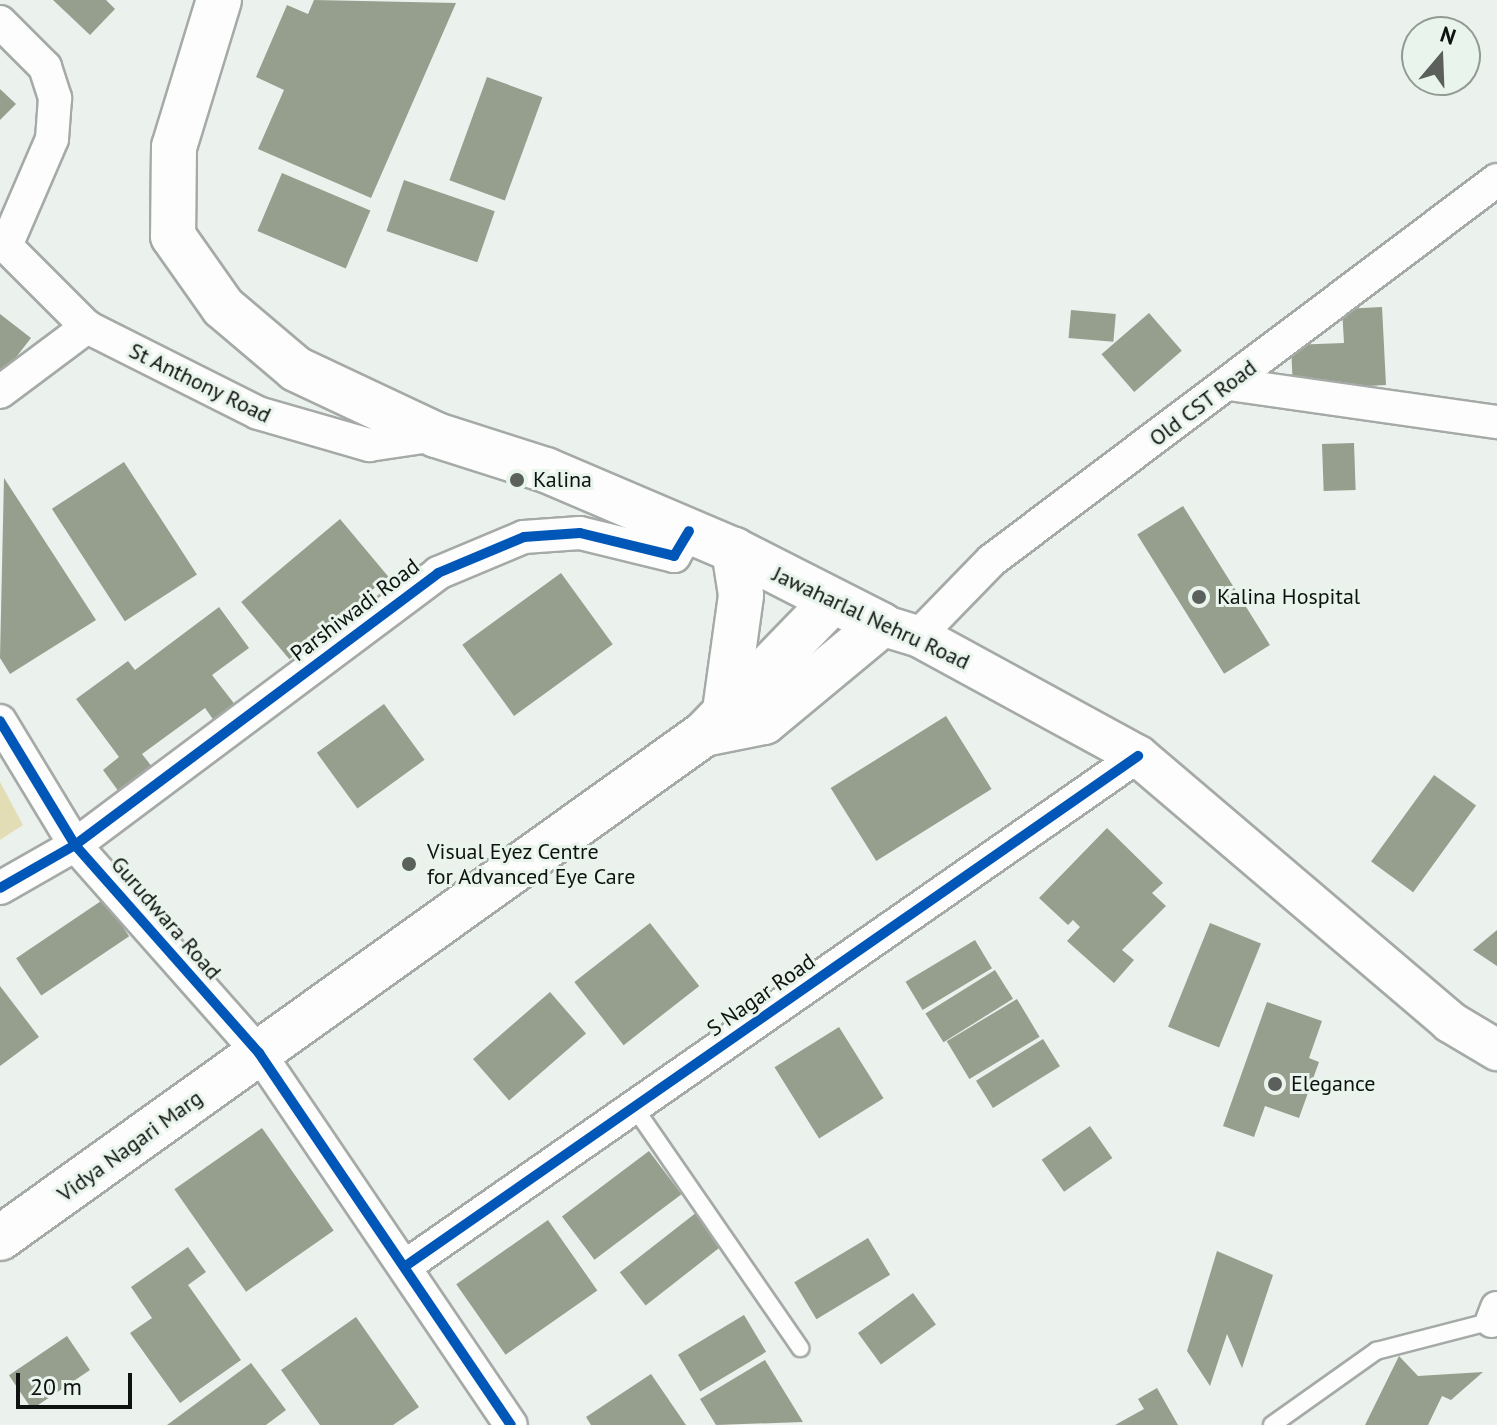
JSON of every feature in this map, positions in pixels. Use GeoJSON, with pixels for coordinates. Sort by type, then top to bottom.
{"type":"FeatureCollection","features":[{"type":"Feature","properties":{"kind":"main road","name":"Jawaharlal Nehru Road"},"geometry":{"type":"LineString","coordinates":[[219,0],[174,147],[173,236],[223,307],[296,369],[436,435],[546,470],[734,550],[830,604],[900,630]]}},
{"type":"Feature","properties":{"kind":"main road"},"geometry":{"type":"LineString","coordinates":[[714,726],[741,595],[734,550]]}},
{"type":"Feature","properties":{"kind":"main road"},"geometry":{"type":"LineString","coordinates":[[714,726],[830,604]]}},
{"type":"Feature","properties":{"kind":"main road"},"geometry":{"type":"LineString","coordinates":[[714,726],[764,722],[900,630]]}},
{"type":"Feature","properties":{"kind":"main road","name":"Vidya Nagari Marg"},"geometry":{"type":"LineString","coordinates":[[0,1238],[714,726]]}},
{"type":"Feature","properties":{"kind":"street"},"geometry":{"type":"LineString","coordinates":[[0,22],[45,67],[55,98],[52,139],[3,243]]}},
{"type":"Feature","properties":{"kind":"street","name":"Old CST Road"},"geometry":{"type":"LineString","coordinates":[[900,630],[1497,180]]}},
{"type":"Feature","properties":{"kind":"street","name":"St Anthony Road"},"geometry":{"type":"LineString","coordinates":[[3,243],[87,327],[258,413],[331,439],[369,445],[436,435]]}},
{"type":"Feature","properties":{"kind":"street"},"geometry":{"type":"LineString","coordinates":[[0,392],[87,327]]}},
{"type":"Feature","properties":{"kind":"street"},"geometry":{"type":"LineString","coordinates":[[1229,384],[1497,422]]}},
{"type":"Feature","properties":{"kind":"street","name":"Parshiwadi Road"},"geometry":{"type":"LineString","coordinates":[[75,845],[438,573],[524,537],[580,533],[674,556],[689,531]]}},
{"type":"Feature","properties":{"kind":"street","name":"Jawaharlal Nehru Road"},"geometry":{"type":"LineString","coordinates":[[900,630],[1138,756],[1450,1022],[1497,1050]]}},
{"type":"Feature","properties":{"kind":"street","name":"Gurudwara Road"},"geometry":{"type":"LineString","coordinates":[[0,721],[75,845],[259,1053],[407,1265],[511,1425]]}},
{"type":"Feature","properties":{"kind":"street","name":"S Nagar Road"},"geometry":{"type":"LineString","coordinates":[[407,1265],[1138,756]]}},
{"type":"Feature","properties":{"kind":"street"},"geometry":{"type":"LineString","coordinates":[[0,888],[75,845]]}},
{"type":"Feature","properties":{"kind":"lane"},"geometry":{"type":"LineString","coordinates":[[634,1107],[800,1348]]}},
{"type":"Feature","properties":{"kind":"lane"},"geometry":{"type":"LineString","coordinates":[[1272,1425],[1376,1351],[1495,1314]]}},
{"type":"Feature","properties":{"kind":"shaded area"},"geometry":{"type":"Polygon","coordinates":[[[0,782],[23,825],[0,840],[0,782]]]}},
{"type":"Feature","properties":{"kind":"building"},"geometry":{"type":"Polygon","coordinates":[[[53,0],[106,0],[115,9],[90,35],[53,0]]]}},
{"type":"Feature","properties":{"kind":"building"},"geometry":{"type":"Polygon","coordinates":[[[314,0],[456,3],[371,198],[258,149],[284,90],[256,77],[287,5],[308,14],[314,0]]]}},
{"type":"Feature","properties":{"kind":"building"},"geometry":{"type":"Polygon","coordinates":[[[487,77],[542,97],[505,201],[449,180],[487,77]]]}},
{"type":"Feature","properties":{"kind":"building"},"geometry":{"type":"Polygon","coordinates":[[[0,89],[16,104],[0,120],[0,89]]]}},
{"type":"Feature","properties":{"kind":"building"},"geometry":{"type":"Polygon","coordinates":[[[282,173],[370,211],[346,269],[257,231],[282,173]]]}},
{"type":"Feature","properties":{"kind":"building"},"geometry":{"type":"Polygon","coordinates":[[[404,180],[495,211],[477,262],[386,231],[404,180]]]}},
{"type":"Feature","properties":{"kind":"building"},"geometry":{"type":"Polygon","coordinates":[[[1382,307],[1386,385],[1293,390],[1291,345],[1344,343],[1342,309],[1382,307]]]}},
{"type":"Feature","properties":{"kind":"building"},"geometry":{"type":"Polygon","coordinates":[[[1071,310],[1116,314],[1113,342],[1069,338],[1071,310]]]}},
{"type":"Feature","properties":{"kind":"building"},"geometry":{"type":"Polygon","coordinates":[[[1149,313],[1182,351],[1134,392],[1101,354],[1149,313]]]}},
{"type":"Feature","properties":{"kind":"building"},"geometry":{"type":"Polygon","coordinates":[[[0,314],[31,338],[0,378],[0,314]]]}},
{"type":"Feature","properties":{"kind":"building"},"geometry":{"type":"Polygon","coordinates":[[[1354,443],[1356,490],[1324,491],[1322,444],[1354,443]]]}},
{"type":"Feature","properties":{"kind":"building"},"geometry":{"type":"Polygon","coordinates":[[[124,462],[197,574],[125,621],[52,509],[124,462]]]}},
{"type":"Feature","properties":{"kind":"building"},"geometry":{"type":"Polygon","coordinates":[[[4,478],[96,620],[10,674],[0,658],[4,478]]]}},
{"type":"Feature","properties":{"kind":"building"},"geometry":{"type":"Polygon","coordinates":[[[1183,506],[1270,645],[1224,674],[1137,535],[1183,506]]]}},
{"type":"Feature","properties":{"kind":"building"},"geometry":{"type":"Polygon","coordinates":[[[340,519],[388,576],[289,659],[241,602],[340,519]]]}},
{"type":"Feature","properties":{"kind":"building"},"geometry":{"type":"Polygon","coordinates":[[[561,573],[613,644],[514,716],[462,645],[561,573]]]}},
{"type":"Feature","properties":{"kind":"building"},"geometry":{"type":"Polygon","coordinates":[[[219,607],[249,648],[212,675],[236,706],[215,722],[205,708],[142,754],[153,768],[119,792],[103,770],[119,757],[76,699],[128,661],[135,670],[219,607]]]}},
{"type":"Feature","properties":{"kind":"building"},"geometry":{"type":"Polygon","coordinates":[[[384,704],[425,760],[357,809],[317,753],[384,704]]]}},
{"type":"Feature","properties":{"kind":"building"},"geometry":{"type":"Polygon","coordinates":[[[946,716],[992,789],[876,861],[831,788],[946,716]]]}},
{"type":"Feature","properties":{"kind":"building"},"geometry":{"type":"Polygon","coordinates":[[[1434,775],[1476,806],[1413,892],[1371,862],[1434,775]]]}},
{"type":"Feature","properties":{"kind":"building"},"geometry":{"type":"Polygon","coordinates":[[[1107,828],[1163,883],[1152,893],[1166,906],[1122,950],[1134,960],[1114,983],[1067,941],[1080,927],[1073,920],[1068,925],[1039,898],[1107,828]]]}},
{"type":"Feature","properties":{"kind":"building"},"geometry":{"type":"Polygon","coordinates":[[[104,899],[129,936],[41,996],[16,958],[104,899]]]}},
{"type":"Feature","properties":{"kind":"building"},"geometry":{"type":"Polygon","coordinates":[[[650,923],[699,986],[624,1045],[574,982],[650,923]]]}},
{"type":"Feature","properties":{"kind":"building"},"geometry":{"type":"Polygon","coordinates":[[[1210,923],[1261,944],[1219,1047],[1168,1027],[1210,923]]]}},
{"type":"Feature","properties":{"kind":"building"},"geometry":{"type":"Polygon","coordinates":[[[1497,930],[1497,966],[1473,950],[1497,930]]]}},
{"type":"Feature","properties":{"kind":"building"},"geometry":{"type":"Polygon","coordinates":[[[975,940],[992,968],[923,1010],[906,982],[975,940]]]}},
{"type":"Feature","properties":{"kind":"building"},"geometry":{"type":"Polygon","coordinates":[[[995,970],[1013,999],[943,1042],[925,1013],[995,970]]]}},
{"type":"Feature","properties":{"kind":"building"},"geometry":{"type":"Polygon","coordinates":[[[0,986],[39,1037],[0,1066],[0,986]]]}},
{"type":"Feature","properties":{"kind":"building"},"geometry":{"type":"Polygon","coordinates":[[[550,992],[586,1034],[509,1100],[473,1059],[550,992]]]}},
{"type":"Feature","properties":{"kind":"building"},"geometry":{"type":"Polygon","coordinates":[[[1017,999],[1040,1037],[969,1079],[947,1041],[1017,999]]]}},
{"type":"Feature","properties":{"kind":"building","name":"Elegance"},"geometry":{"type":"Polygon","coordinates":[[[1267,1002],[1322,1021],[1309,1058],[1319,1062],[1299,1118],[1265,1106],[1254,1137],[1223,1126],[1267,1002]]]}},
{"type":"Feature","properties":{"kind":"building"},"geometry":{"type":"Polygon","coordinates":[[[839,1027],[884,1098],[819,1139],[775,1067],[839,1027]]]}},
{"type":"Feature","properties":{"kind":"building"},"geometry":{"type":"Polygon","coordinates":[[[1043,1039],[1060,1066],[993,1108],[976,1081],[1043,1039]]]}},
{"type":"Feature","properties":{"kind":"building"},"geometry":{"type":"Polygon","coordinates":[[[1090,1126],[1112,1158],[1064,1192],[1042,1160],[1090,1126]]]}},
{"type":"Feature","properties":{"kind":"building"},"geometry":{"type":"Polygon","coordinates":[[[262,1128],[334,1230],[246,1292],[174,1189],[262,1128]]]}},
{"type":"Feature","properties":{"kind":"building"},"geometry":{"type":"Polygon","coordinates":[[[649,1151],[681,1194],[594,1260],[562,1217],[649,1151]]]}},
{"type":"Feature","properties":{"kind":"building"},"geometry":{"type":"Polygon","coordinates":[[[697,1212],[723,1245],[646,1305],[620,1272],[697,1212]]]}},
{"type":"Feature","properties":{"kind":"building"},"geometry":{"type":"Polygon","coordinates":[[[548,1220],[597,1290],[506,1355],[456,1284],[548,1220]]]}},
{"type":"Feature","properties":{"kind":"building"},"geometry":{"type":"Polygon","coordinates":[[[868,1238],[890,1275],[816,1319],[794,1282],[868,1238]]]}},
{"type":"Feature","properties":{"kind":"building"},"geometry":{"type":"Polygon","coordinates":[[[188,1247],[206,1272],[188,1285],[241,1360],[180,1403],[130,1333],[152,1318],[131,1287],[188,1247]]]}},
{"type":"Feature","properties":{"kind":"building"},"geometry":{"type":"Polygon","coordinates":[[[1217,1251],[1273,1275],[1242,1368],[1227,1334],[1210,1386],[1187,1351],[1217,1251]]]}},
{"type":"Feature","properties":{"kind":"building"},"geometry":{"type":"Polygon","coordinates":[[[913,1293],[936,1325],[881,1365],[858,1333],[913,1293]]]}},
{"type":"Feature","properties":{"kind":"building"},"geometry":{"type":"Polygon","coordinates":[[[744,1315],[766,1352],[700,1392],[678,1355],[744,1315]]]}},
{"type":"Feature","properties":{"kind":"building"},"geometry":{"type":"Polygon","coordinates":[[[356,1317],[419,1407],[393,1425],[320,1425],[281,1370],[356,1317]]]}},
{"type":"Feature","properties":{"kind":"building"},"geometry":{"type":"Polygon","coordinates":[[[67,1336],[90,1370],[32,1409],[9,1375],[67,1336]]]}},
{"type":"Feature","properties":{"kind":"building"},"geometry":{"type":"Polygon","coordinates":[[[1399,1356],[1418,1376],[1483,1372],[1451,1400],[1442,1396],[1428,1425],[1365,1425],[1399,1356]]]}},
{"type":"Feature","properties":{"kind":"building"},"geometry":{"type":"Polygon","coordinates":[[[765,1360],[803,1422],[716,1425],[700,1399],[765,1360]]]}},
{"type":"Feature","properties":{"kind":"building"},"geometry":{"type":"Polygon","coordinates":[[[251,1363],[286,1410],[266,1425],[167,1425],[251,1363]]]}},
{"type":"Feature","properties":{"kind":"building"},"geometry":{"type":"Polygon","coordinates":[[[651,1374],[686,1425],[591,1425],[586,1417],[651,1374]]]}},
{"type":"Feature","properties":{"kind":"building"},"geometry":{"type":"Polygon","coordinates":[[[1157,1388],[1178,1425],[1115,1425],[1144,1409],[1138,1399],[1157,1388]]]}},
{"type":"Feature","properties":{"kind":"cycle path"},"geometry":{"type":"LineString","coordinates":[[0,888],[75,845],[438,573],[524,537],[580,533],[674,556],[689,531]]}},
{"type":"Feature","properties":{"kind":"cycle path"},"geometry":{"type":"LineString","coordinates":[[0,721],[75,845],[259,1053],[511,1425]]}},
{"type":"Feature","properties":{"kind":"cycle path"},"geometry":{"type":"LineString","coordinates":[[407,1265],[1138,756]]}},
{"type":"Feature","properties":{"kind":"place","name":"Kalina"},"geometry":{"type":"Point","coordinates":[517,480]}},
{"type":"Feature","properties":{"kind":"place","name":"Kalina Hospital"},"geometry":{"type":"Point","coordinates":[1199,597]}},
{"type":"Feature","properties":{"kind":"place","name":"Visual Eyez Centre for Advanced Eye Care"},"geometry":{"type":"Point","coordinates":[409,864]}},
{"type":"Feature","properties":{"kind":"place","name":"Elegance"},"geometry":{"type":"Point","coordinates":[1275,1084]}}]}
